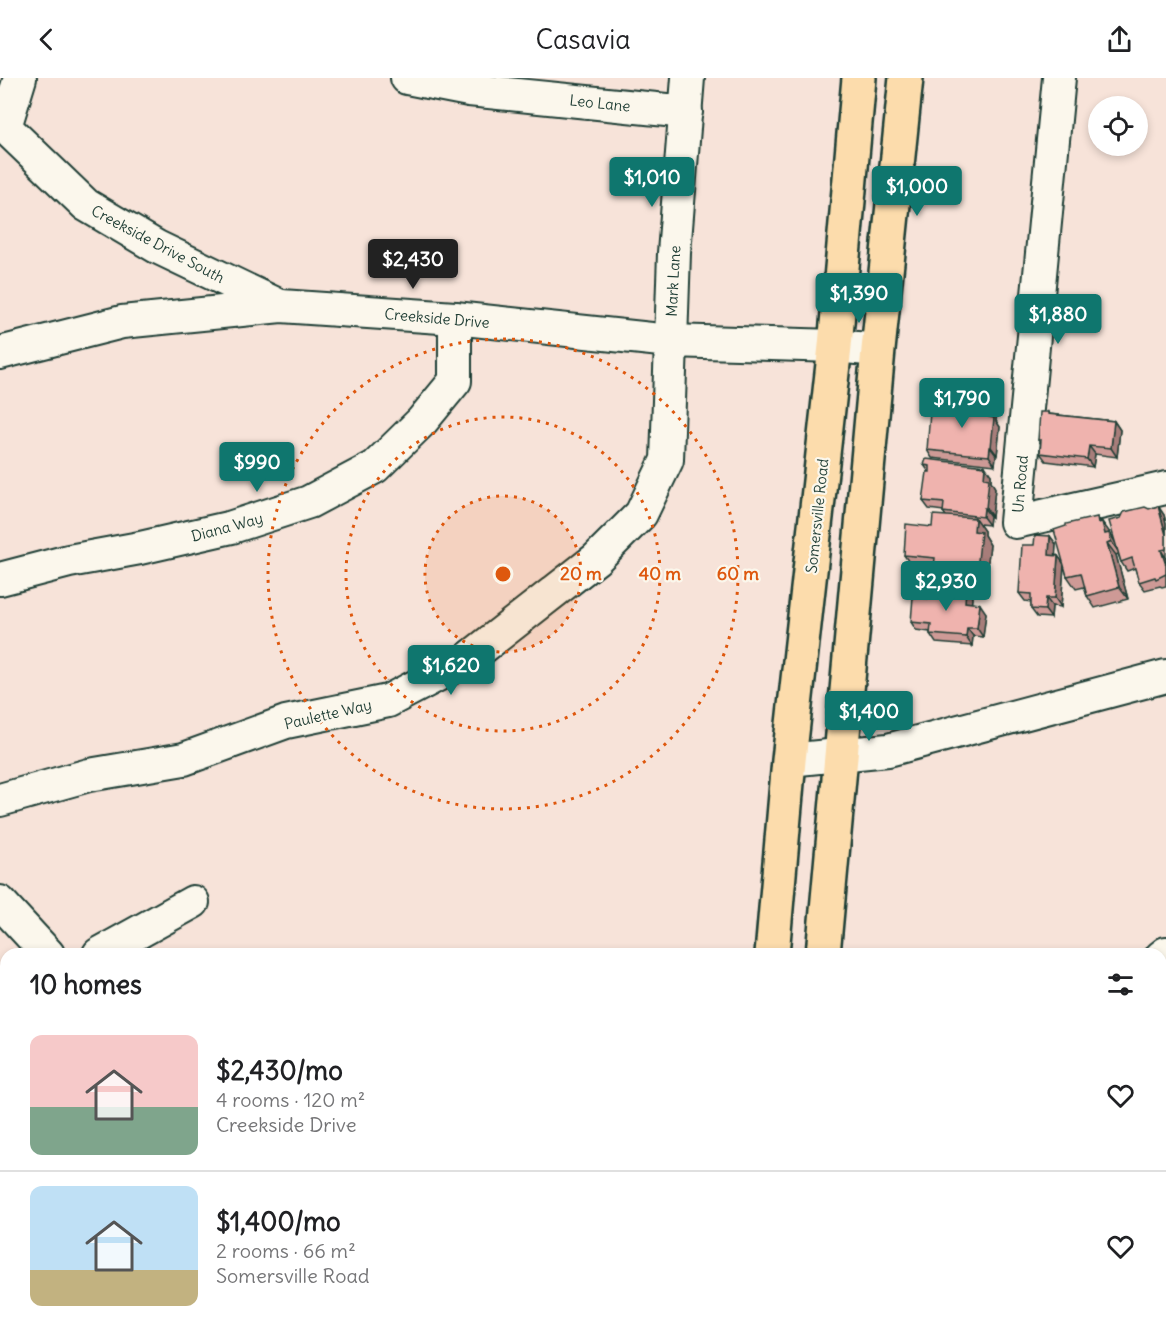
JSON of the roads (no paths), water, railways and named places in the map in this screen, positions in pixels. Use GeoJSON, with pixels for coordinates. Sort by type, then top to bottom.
{"type":"FeatureCollection","features":[{"type":"Feature","properties":{"kind":"main road","name":"Somersville Road"},"geometry":{"type":"LineString","coordinates":[[772,948],[789,760],[835,346],[859,78]]}},
{"type":"Feature","properties":{"kind":"main road"},"geometry":{"type":"LineString","coordinates":[[824,948],[878,350],[906,78]]}},
{"type":"Feature","properties":{"kind":"street","name":"Creekside Drive South"},"geometry":{"type":"LineString","coordinates":[[20,78],[5,127],[86,205],[157,247],[280,306]]}},
{"type":"Feature","properties":{"kind":"street","name":"Leo Lane"},"geometry":{"type":"LineString","coordinates":[[407,78],[469,90],[686,112]]}},
{"type":"Feature","properties":{"kind":"street","name":"Mark Lane"},"geometry":{"type":"LineString","coordinates":[[670,341],[674,253],[688,78]]}},
{"type":"Feature","properties":{"kind":"street","name":"Un Road"},"geometry":{"type":"LineString","coordinates":[[1059,78],[1016,522],[1166,488]]}},
{"type":"Feature","properties":{"kind":"street","name":"Creekside Drive"},"geometry":{"type":"LineString","coordinates":[[0,353],[122,322],[280,306],[455,318],[670,341],[835,346],[878,350]]}},
{"type":"Feature","properties":{"kind":"street","name":"Diana Way"},"geometry":{"type":"LineString","coordinates":[[0,579],[69,561],[232,527],[309,502],[375,467],[422,421],[454,381],[455,318]]}},
{"type":"Feature","properties":{"kind":"street","name":"Paulette Way"},"geometry":{"type":"LineString","coordinates":[[0,800],[89,775],[184,759],[286,722],[388,701],[468,659],[596,559],[640,514],[667,460],[670,341]]}},
{"type":"Feature","properties":{"kind":"street"},"geometry":{"type":"LineString","coordinates":[[789,760],[888,750],[1166,676]]}},
{"type":"Feature","properties":{"kind":"street"},"geometry":{"type":"LineString","coordinates":[[0,902],[42,948]]}},
{"type":"Feature","properties":{"kind":"street"},"geometry":{"type":"LineString","coordinates":[[110,948],[193,902]]}}]}
